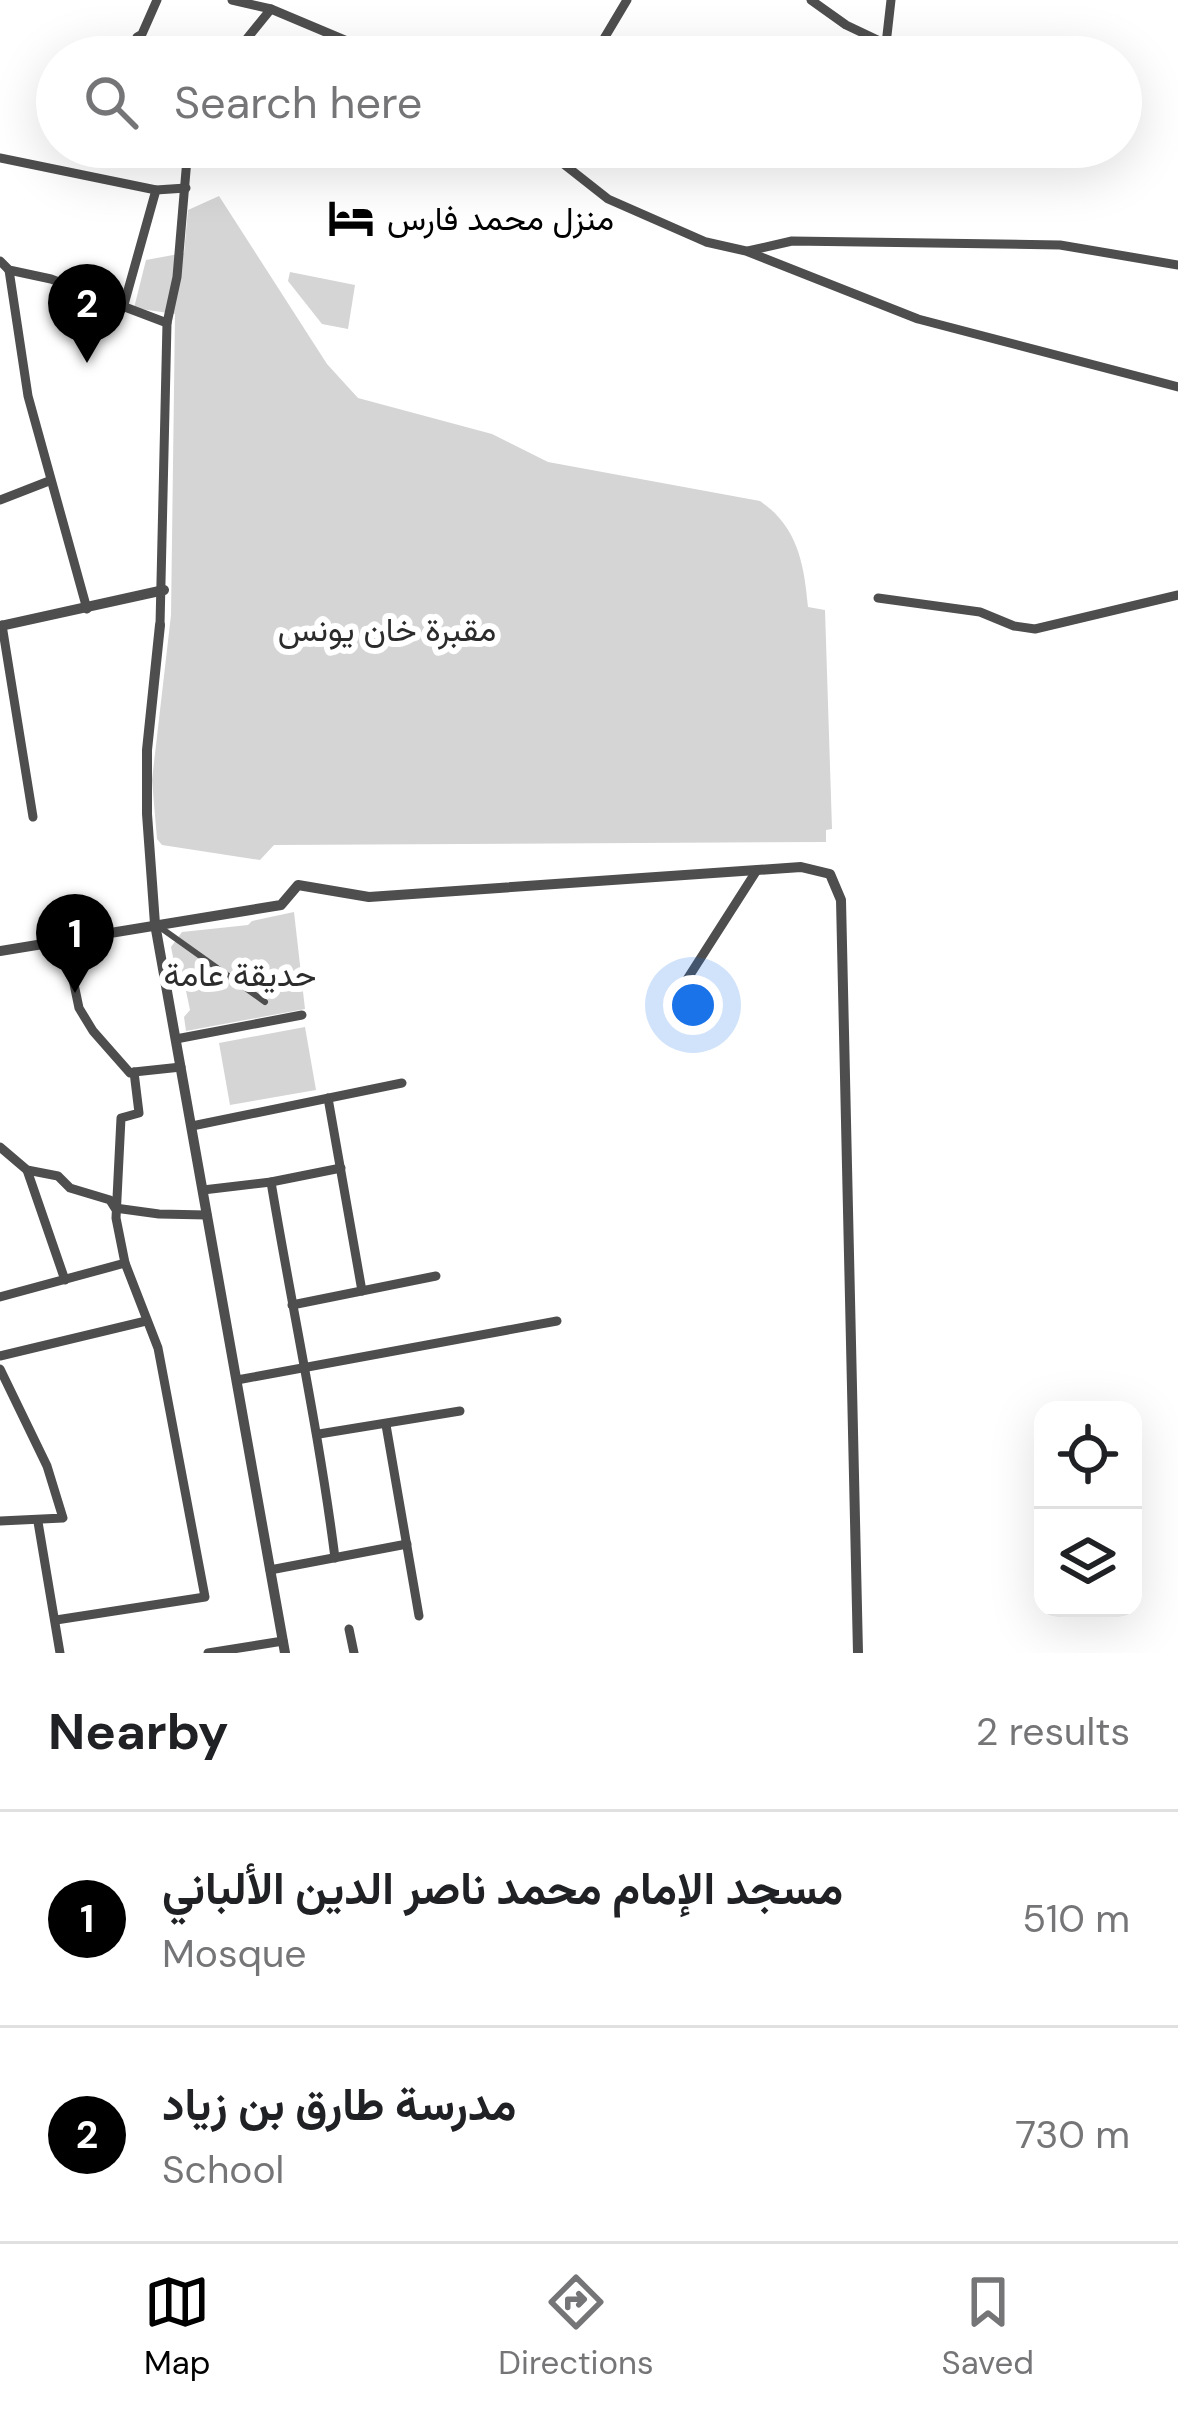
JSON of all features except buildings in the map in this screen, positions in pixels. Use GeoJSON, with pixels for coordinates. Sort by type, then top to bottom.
{"type":"FeatureCollection","features":[{"type":"Feature","properties":{"kind":"street"},"geometry":{"type":"LineString","coordinates":[[139,36],[157,0]]}},
{"type":"Feature","properties":{"kind":"street"},"geometry":{"type":"LineString","coordinates":[[232,0],[271,9],[335,36]]}},
{"type":"Feature","properties":{"kind":"street"},"geometry":{"type":"LineString","coordinates":[[606,36],[627,0]]}},
{"type":"Feature","properties":{"kind":"street"},"geometry":{"type":"LineString","coordinates":[[811,0],[869,36]]}},
{"type":"Feature","properties":{"kind":"street"},"geometry":{"type":"LineString","coordinates":[[887,36],[892,0]]}},
{"type":"Feature","properties":{"kind":"street"},"geometry":{"type":"LineString","coordinates":[[249,36],[271,9]]}},
{"type":"Feature","properties":{"kind":"street"},"geometry":{"type":"LineString","coordinates":[[0,158],[36,165]]}},
{"type":"Feature","properties":{"kind":"street"},"geometry":{"type":"LineString","coordinates":[[49,168],[157,190],[186,188]]}},
{"type":"Feature","properties":{"kind":"street"},"geometry":{"type":"LineString","coordinates":[[187,168],[177,277],[167,323],[164,590],[147,750],[147,814],[155,925],[284,1647],[208,1653]]}},
{"type":"Feature","properties":{"kind":"street"},"geometry":{"type":"LineString","coordinates":[[569,168],[608,199],[706,242],[746,251],[919,319],[1178,387]]}},
{"type":"Feature","properties":{"kind":"street"},"geometry":{"type":"LineString","coordinates":[[123,308],[157,190]]}},
{"type":"Feature","properties":{"kind":"street"},"geometry":{"type":"LineString","coordinates":[[746,251],[792,241],[1060,245],[1178,266]]}},
{"type":"Feature","properties":{"kind":"street"},"geometry":{"type":"LineString","coordinates":[[87,609],[28,396],[4,265],[167,323]]}},
{"type":"Feature","properties":{"kind":"street"},"geometry":{"type":"LineString","coordinates":[[0,500],[49,481]]}},
{"type":"Feature","properties":{"kind":"street"},"geometry":{"type":"LineString","coordinates":[[33,817],[1,626],[164,590]]}},
{"type":"Feature","properties":{"kind":"street"},"geometry":{"type":"LineString","coordinates":[[878,598],[980,612],[1035,629],[1178,595]]}},
{"type":"Feature","properties":{"kind":"street"},"geometry":{"type":"LineString","coordinates":[[0,951],[280,905],[298,885],[369,897],[801,867],[825,871],[838,886],[841,900],[858,1653]]}},
{"type":"Feature","properties":{"kind":"street"},"geometry":{"type":"LineString","coordinates":[[686,981],[757,870]]}},
{"type":"Feature","properties":{"kind":"street"},"geometry":{"type":"LineString","coordinates":[[155,925],[266,1003]]}},
{"type":"Feature","properties":{"kind":"street"},"geometry":{"type":"LineString","coordinates":[[65,941],[79,1008],[130,1073],[182,1067]]}},
{"type":"Feature","properties":{"kind":"street"},"geometry":{"type":"LineString","coordinates":[[176,1039],[302,1015]]}},
{"type":"Feature","properties":{"kind":"street"},"geometry":{"type":"LineString","coordinates":[[56,1620],[205,1597],[160,1362],[124,1263],[116,1208],[121,1118],[139,1112],[134,1072]]}},
{"type":"Feature","properties":{"kind":"street"},"geometry":{"type":"LineString","coordinates":[[192,1126],[402,1083]]}},
{"type":"Feature","properties":{"kind":"street"},"geometry":{"type":"LineString","coordinates":[[328,1098],[362,1291]]}},
{"type":"Feature","properties":{"kind":"street"},"geometry":{"type":"LineString","coordinates":[[0,1147],[27,1170],[58,1176],[70,1188],[110,1200],[116,1208],[207,1214]]}},
{"type":"Feature","properties":{"kind":"street"},"geometry":{"type":"LineString","coordinates":[[203,1190],[341,1168]]}},
{"type":"Feature","properties":{"kind":"street"},"geometry":{"type":"LineString","coordinates":[[27,1170],[64,1280]]}},
{"type":"Feature","properties":{"kind":"street"},"geometry":{"type":"LineString","coordinates":[[271,1182],[319,1434],[335,1558]]}},
{"type":"Feature","properties":{"kind":"street"},"geometry":{"type":"LineString","coordinates":[[0,1297],[124,1263]]}},
{"type":"Feature","properties":{"kind":"street"},"geometry":{"type":"LineString","coordinates":[[292,1305],[436,1276]]}},
{"type":"Feature","properties":{"kind":"street"},"geometry":{"type":"LineString","coordinates":[[0,1355],[146,1321]]}},
{"type":"Feature","properties":{"kind":"street"},"geometry":{"type":"LineString","coordinates":[[237,1380],[557,1321]]}},
{"type":"Feature","properties":{"kind":"street"},"geometry":{"type":"LineString","coordinates":[[0,1369],[41,1453],[63,1518],[0,1521]]}},
{"type":"Feature","properties":{"kind":"street"},"geometry":{"type":"LineString","coordinates":[[319,1434],[460,1411]]}},
{"type":"Feature","properties":{"kind":"street"},"geometry":{"type":"LineString","coordinates":[[386,1425],[419,1616]]}},
{"type":"Feature","properties":{"kind":"street"},"geometry":{"type":"LineString","coordinates":[[38,1522],[60,1653]]}},
{"type":"Feature","properties":{"kind":"street"},"geometry":{"type":"LineString","coordinates":[[270,1570],[406,1544]]}},
{"type":"Feature","properties":{"kind":"street"},"geometry":{"type":"LineString","coordinates":[[349,1629],[354,1653]]}},
{"type":"Feature","properties":{"kind":"green space","name":"مقبرة خان يونس"},"geometry":{"type":"Polygon","coordinates":[[[219,196],[327,364],[358,398],[492,434],[548,462],[760,501],[773,511],[797,548],[808,607],[825,610],[832,829],[826,830],[826,842],[274,845],[260,860],[162,845],[157,839],[152,780],[171,615],[175,314],[134,308],[146,260],[184,253],[188,210],[219,196]]]}},
{"type":"Feature","properties":{"kind":"green space"},"geometry":{"type":"Polygon","coordinates":[[[290,272],[355,285],[348,329],[322,324],[288,281],[290,272]]]}},
{"type":"Feature","properties":{"kind":"green space","name":"حديقة عامة"},"geometry":{"type":"Polygon","coordinates":[[[294,912],[305,1009],[186,1031],[184,1017],[190,1010],[181,967],[174,962],[171,947],[182,932],[248,925],[294,912]]]}},
{"type":"Feature","properties":{"kind":"green space"},"geometry":{"type":"Polygon","coordinates":[[[305,1027],[316,1090],[230,1105],[219,1043],[305,1027]]]}},
{"type":"Feature","properties":{"kind":"place","name":"منزل محمد فارس"},"geometry":{"type":"Point","coordinates":[351,218]}},
{"type":"Feature","properties":{"kind":"place","name":"مدرسة طارق بن زياد"},"geometry":{"type":"Point","coordinates":[87,363]}},
{"type":"Feature","properties":{"kind":"place","name":"مسجد الإمام محمد ناصر الدين الألباني"},"geometry":{"type":"Point","coordinates":[75,993]}}]}
